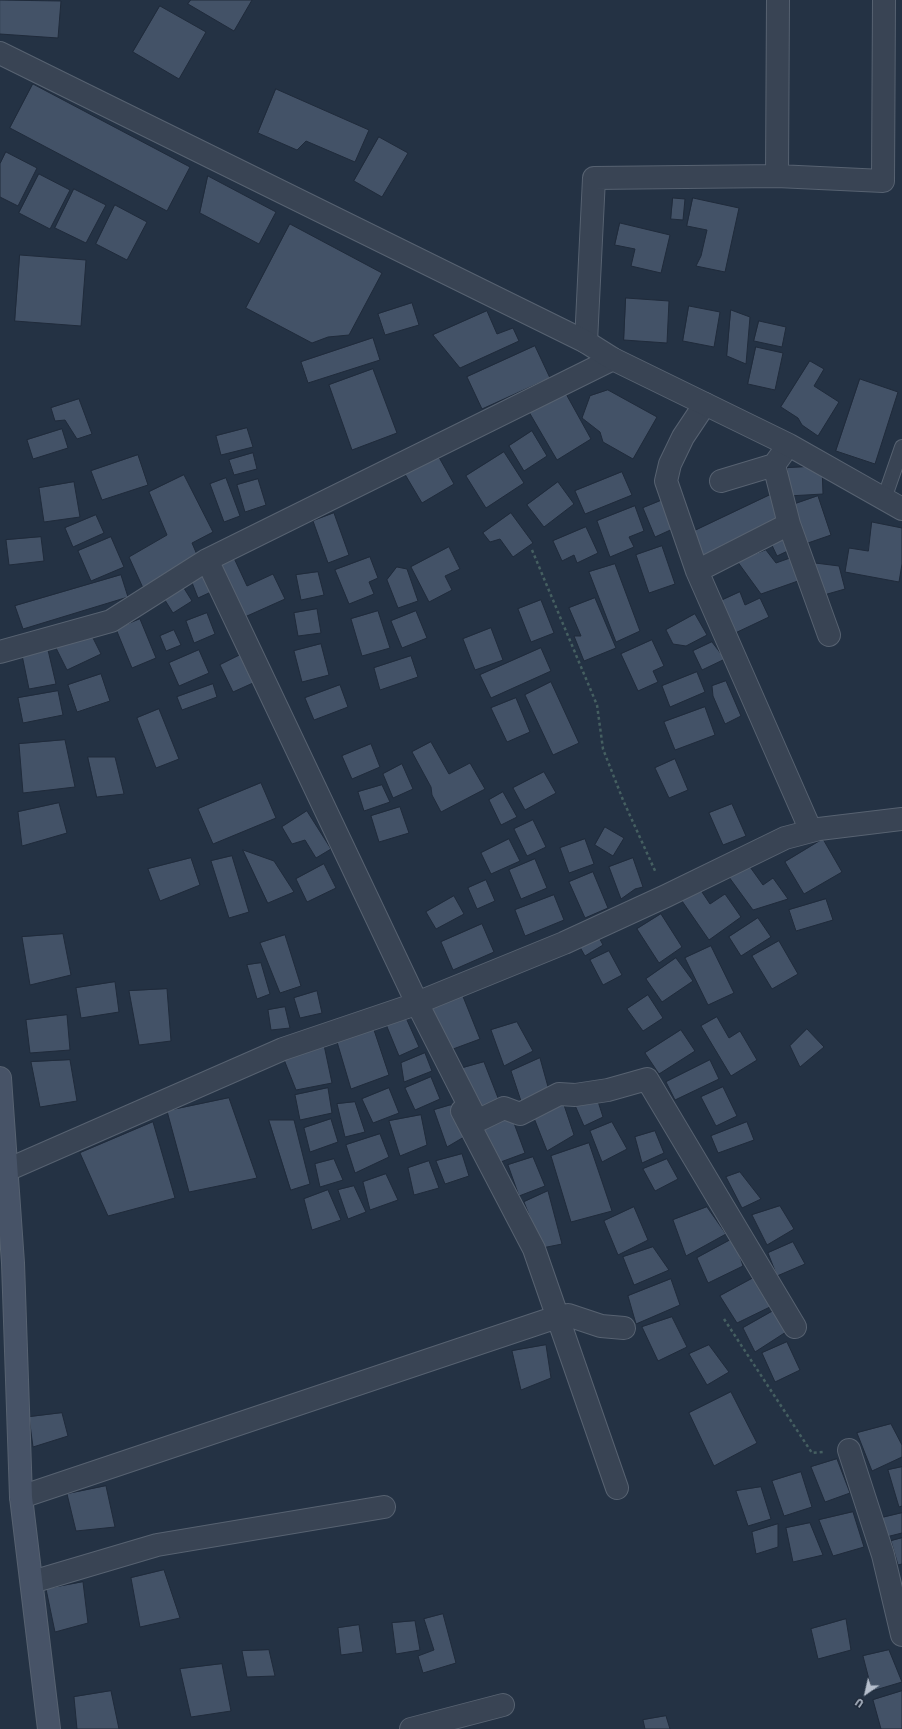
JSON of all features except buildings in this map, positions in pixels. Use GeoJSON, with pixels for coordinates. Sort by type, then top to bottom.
{"type":"FeatureCollection","features":[{"type":"Feature","properties":{"kind":"main road"},"geometry":{"type":"LineString","coordinates":[[0,1078],[13,1263],[21,1497],[49,1729]]}},
{"type":"Feature","properties":{"kind":"street"},"geometry":{"type":"LineString","coordinates":[[777,176],[778,0]]}},
{"type":"Feature","properties":{"kind":"street"},"geometry":{"type":"LineString","coordinates":[[586,342],[594,178],[777,176],[883,180],[884,0]]}},
{"type":"Feature","properties":{"kind":"street"},"geometry":{"type":"LineString","coordinates":[[0,53],[586,342],[613,359],[789,445],[893,504]]}},
{"type":"Feature","properties":{"kind":"street"},"geometry":{"type":"LineString","coordinates":[[0,652],[111,621],[207,560],[613,359]]}},
{"type":"Feature","properties":{"kind":"street"},"geometry":{"type":"LineString","coordinates":[[705,404],[683,437],[670,464],[666,481],[697,571],[811,831]]}},
{"type":"Feature","properties":{"kind":"street"},"geometry":{"type":"LineString","coordinates":[[721,481],[774,466],[789,445]]}},
{"type":"Feature","properties":{"kind":"street"},"geometry":{"type":"LineString","coordinates":[[774,466],[789,524],[829,635]]}},
{"type":"Feature","properties":{"kind":"street"},"geometry":{"type":"LineString","coordinates":[[697,571],[789,524]]}},
{"type":"Feature","properties":{"kind":"street"},"geometry":{"type":"LineString","coordinates":[[207,560],[412,1005],[534,1249],[617,1488]]}},
{"type":"Feature","properties":{"kind":"street"},"geometry":{"type":"LineString","coordinates":[[7,1170],[283,1049],[412,1005],[564,943],[666,896],[785,838],[811,831],[902,819]]}},
{"type":"Feature","properties":{"kind":"street"},"geometry":{"type":"LineString","coordinates":[[412,1005],[477,1121],[504,1108],[520,1114],[559,1094],[575,1095],[608,1090],[647,1079],[795,1327]]}},
{"type":"Feature","properties":{"kind":"street"},"geometry":{"type":"LineString","coordinates":[[21,1497],[558,1317],[568,1315],[601,1326],[624,1328]]}},
{"type":"Feature","properties":{"kind":"street"},"geometry":{"type":"LineString","coordinates":[[849,1450],[883,1555],[902,1635]]}},
{"type":"Feature","properties":{"kind":"street"},"geometry":{"type":"LineString","coordinates":[[32,1582],[157,1545],[384,1508]]}},
{"type":"Feature","properties":{"kind":"street"},"geometry":{"type":"LineString","coordinates":[[411,1729],[503,1705]]}},
{"type":"Feature","properties":{"kind":"lane"},"geometry":{"type":"LineString","coordinates":[[893,504],[902,447]]}},
{"type":"Feature","properties":{"kind":"path"},"geometry":{"type":"LineString","coordinates":[[532,550],[596,705],[603,749],[623,800],[666,896]]}},
{"type":"Feature","properties":{"kind":"path"},"geometry":{"type":"LineString","coordinates":[[724,1319],[812,1452],[849,1450]]}}]}
